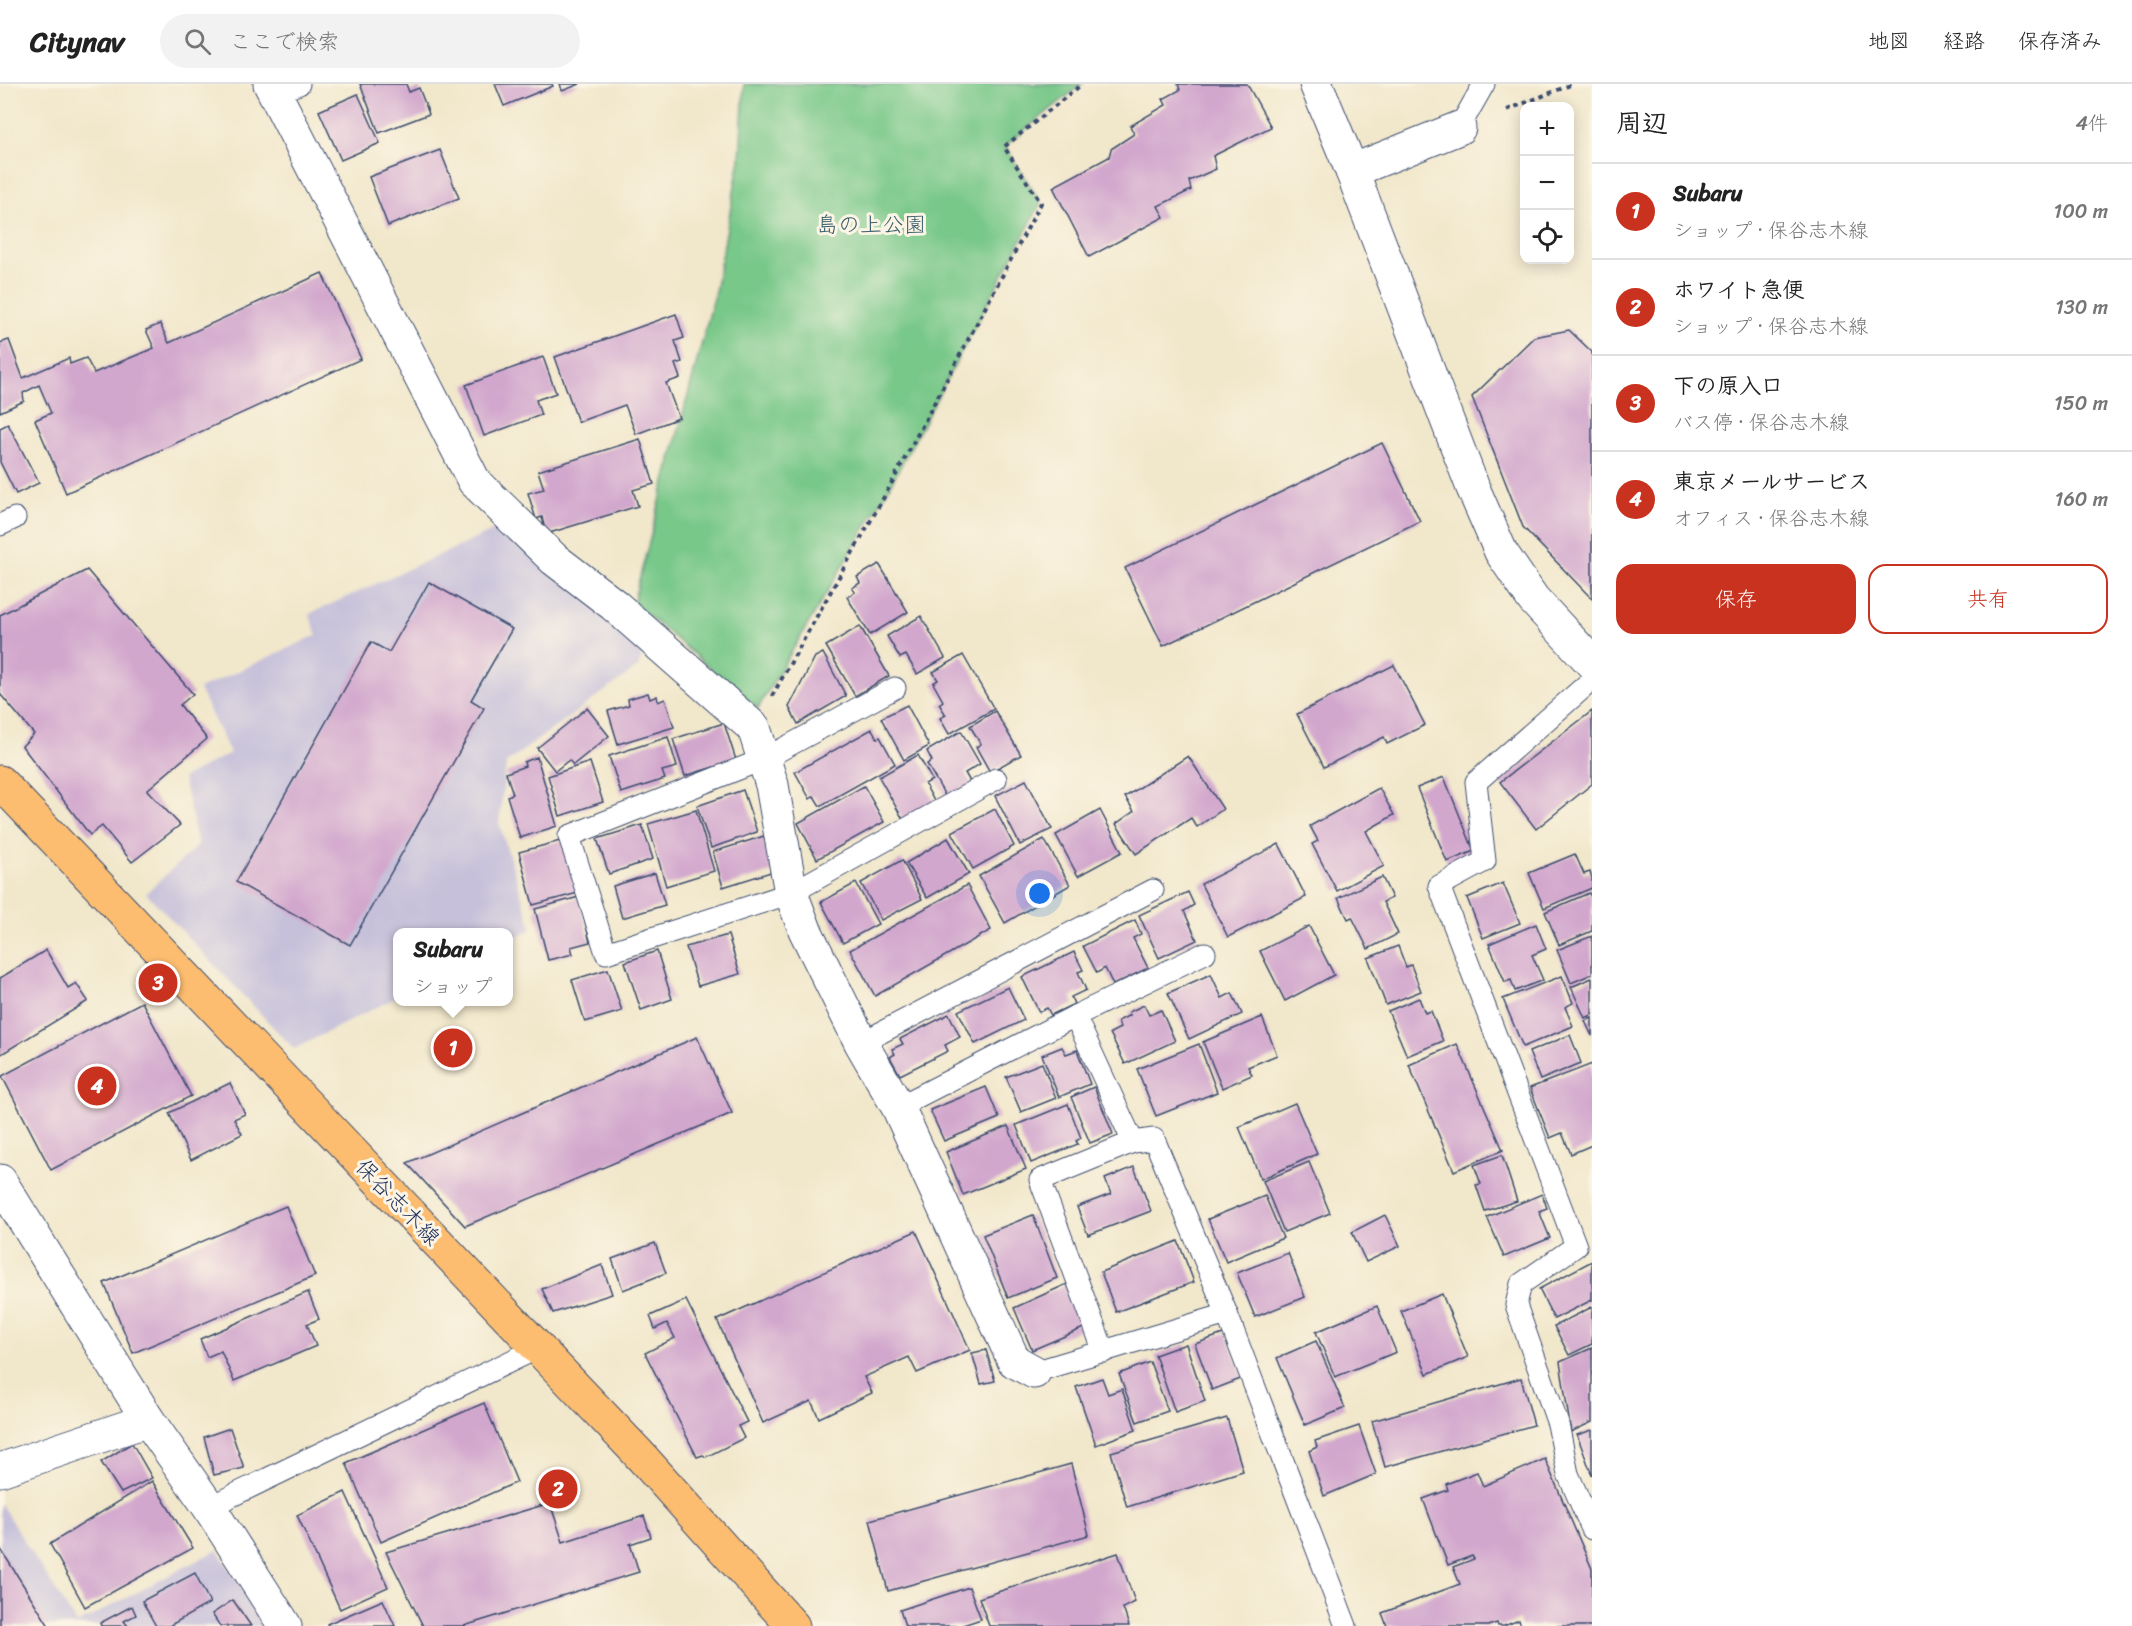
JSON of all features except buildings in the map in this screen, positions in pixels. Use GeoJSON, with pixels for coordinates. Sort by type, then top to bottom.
{"type":"FeatureCollection","features":[{"type":"Feature","properties":{"kind":"main road","name":"保谷志木線"},"geometry":{"type":"LineString","coordinates":[[0,782],[637,1452],[793,1626]]}},
{"type":"Feature","properties":{"kind":"street"},"geometry":{"type":"LineString","coordinates":[[1316,84],[1352,171],[1473,488],[1501,552],[1533,599],[1592,663]]}},
{"type":"Feature","properties":{"kind":"street"},"geometry":{"type":"LineString","coordinates":[[281,87],[474,481],[554,559],[614,605],[754,728],[772,785],[791,893],[805,930],[861,1043],[898,1107],[1014,1361],[1034,1372]]}},
{"type":"Feature","properties":{"kind":"street"},"geometry":{"type":"LineString","coordinates":[[1352,171],[1459,128]]}},
{"type":"Feature","properties":{"kind":"street"},"geometry":{"type":"LineString","coordinates":[[0,1181],[148,1420],[209,1507],[285,1626]]}},
{"type":"Feature","properties":{"kind":"street"},"geometry":{"type":"LineString","coordinates":[[0,1470],[148,1420]]}},
{"type":"Feature","properties":{"kind":"lane"},"geometry":{"type":"LineString","coordinates":[[1459,128],[1484,84]]}},
{"type":"Feature","properties":{"kind":"lane"},"geometry":{"type":"LineString","coordinates":[[1591,1524],[1568,1474],[1558,1424],[1516,1305],[1521,1284],[1584,1242],[1438,886],[1485,861],[1476,783],[1592,681]]}},
{"type":"Feature","properties":{"kind":"lane"},"geometry":{"type":"LineString","coordinates":[[895,688],[764,759],[569,836],[606,953],[791,893],[996,779]]}},
{"type":"Feature","properties":{"kind":"lane"},"geometry":{"type":"LineString","coordinates":[[861,1043],[1153,890]]}},
{"type":"Feature","properties":{"kind":"lane"},"geometry":{"type":"LineString","coordinates":[[898,1107],[1075,1016],[1205,953]]}},
{"type":"Feature","properties":{"kind":"lane"},"geometry":{"type":"LineString","coordinates":[[1075,1016],[1133,1142]]}},
{"type":"Feature","properties":{"kind":"lane"},"geometry":{"type":"LineString","coordinates":[[1104,1352],[1040,1180],[1133,1142],[1154,1138],[1227,1314],[1346,1626]]}},
{"type":"Feature","properties":{"kind":"lane"},"geometry":{"type":"LineString","coordinates":[[1034,1372],[1227,1314]]}},
{"type":"Feature","properties":{"kind":"lane"},"geometry":{"type":"LineString","coordinates":[[209,1507],[538,1348]]}},
{"type":"Feature","properties":{"kind":"path"},"geometry":{"type":"LineString","coordinates":[[754,728],[889,488],[1041,202],[1004,147],[1082,84]]}},
{"type":"Feature","properties":{"kind":"path"},"geometry":{"type":"LineString","coordinates":[[1459,128],[1573,84]]}},
{"type":"Feature","properties":{"kind":"shaded area"},"geometry":{"type":"Polygon","coordinates":[[[499,528],[645,646],[638,667],[506,763],[499,823],[532,929],[513,939],[513,928],[393,928],[393,999],[294,1049],[146,893],[198,845],[183,778],[230,753],[199,689],[317,635],[309,614],[499,528]]]}},
{"type":"Feature","properties":{"kind":"shaded area"},"geometry":{"type":"Polygon","coordinates":[[[0,1503],[77,1624],[217,1550],[268,1626],[0,1626],[0,1503]]]}},
{"type":"Feature","properties":{"kind":"green space","name":"島の上公園"},"geometry":{"type":"Polygon","coordinates":[[[744,84],[1082,84],[1005,146],[1041,203],[889,488],[758,708],[633,603],[714,297],[740,159],[744,84]]]}},
{"type":"Feature","properties":{"kind":"place","name":"下の原入口"},"geometry":{"type":"Point","coordinates":[158,983]}},
{"type":"Feature","properties":{"kind":"place","name":"Subaru"},"geometry":{"type":"Point","coordinates":[453,1048]}},
{"type":"Feature","properties":{"kind":"place","name":"東京メールサービス"},"geometry":{"type":"Point","coordinates":[97,1086]}},
{"type":"Feature","properties":{"kind":"place","name":"ホワイト急便"},"geometry":{"type":"Point","coordinates":[558,1489]}}]}
